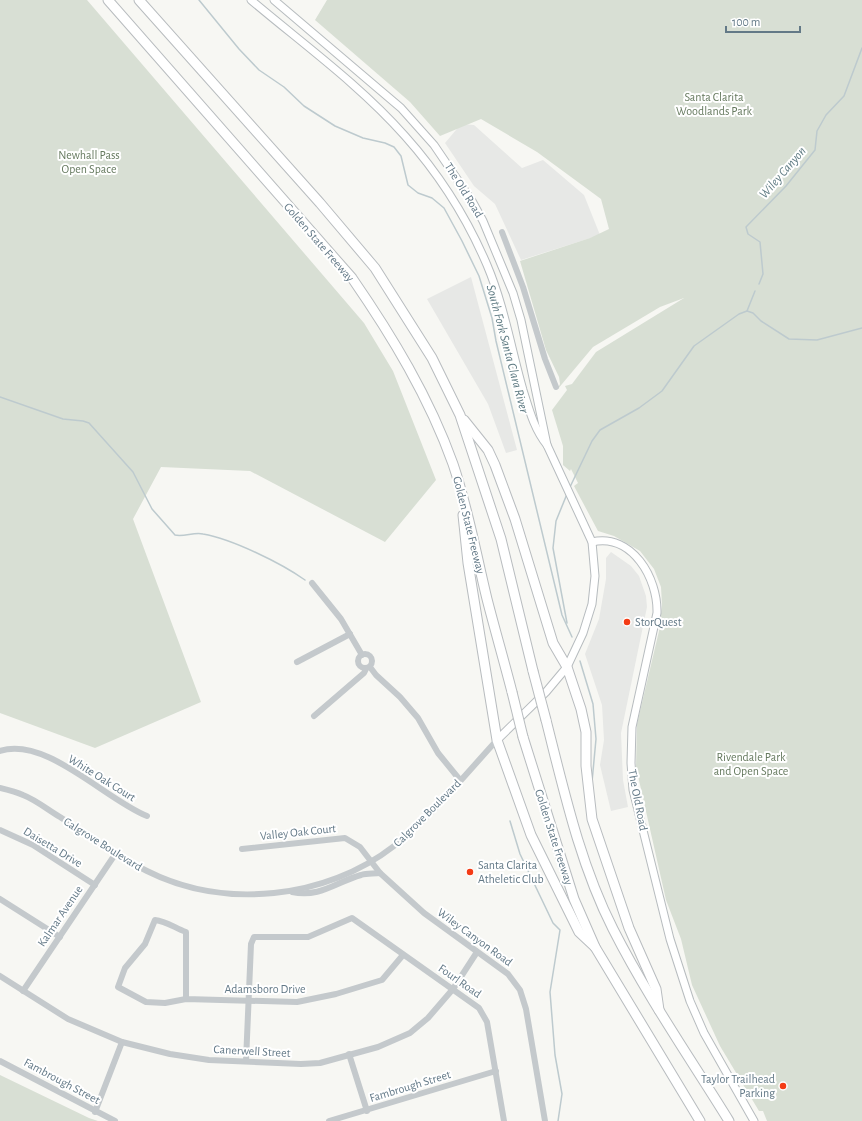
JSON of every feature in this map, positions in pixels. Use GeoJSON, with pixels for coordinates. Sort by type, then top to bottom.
{"type":"FeatureCollection","features":[{"type":"Feature","properties":{"kind":"highway","name":"Golden State Freeway"},"geometry":{"type":"LineString","coordinates":[[108,0],[352,278],[381,320],[413,377],[436,422],[465,500],[487,599],[523,737],[571,892],[595,946],[700,1121]]}},
{"type":"Feature","properties":{"kind":"highway","name":"Golden State Freeway"},"geometry":{"type":"LineString","coordinates":[[139,0],[339,225],[375,268],[432,358],[460,415],[501,539],[533,671],[575,832],[592,880],[613,929],[659,1010],[729,1121]]}},
{"type":"Feature","properties":{"kind":"highway"},"geometry":{"type":"LineString","coordinates":[[460,415],[488,450],[495,465],[515,519],[553,644],[567,667],[584,720],[586,766],[592,819],[629,928],[656,990],[659,1010]]}},
{"type":"Feature","properties":{"kind":"highway"},"geometry":{"type":"LineString","coordinates":[[460,484],[468,562],[497,740],[531,835],[579,932],[595,946]]}},
{"type":"Feature","properties":{"kind":"main road","name":"The Old Road"},"geometry":{"type":"LineString","coordinates":[[251,0],[384,114],[405,136],[430,167],[459,208],[488,265],[498,295],[526,402],[539,436],[547,445]]}},
{"type":"Feature","properties":{"kind":"main road","name":"The Old Road"},"geometry":{"type":"LineString","coordinates":[[274,0],[401,108],[434,145],[472,201],[486,228],[513,293],[521,320],[547,445]]}},
{"type":"Feature","properties":{"kind":"main road"},"geometry":{"type":"LineString","coordinates":[[547,445],[592,542]]}},
{"type":"Feature","properties":{"kind":"main road","name":"The Old Road"},"geometry":{"type":"LineString","coordinates":[[592,542],[607,540],[620,545],[633,554],[642,563],[653,581],[657,601],[657,613],[632,727],[631,763],[633,790],[670,939],[690,1001],[704,1033],[754,1121]]}},
{"type":"Feature","properties":{"kind":"main road","name":"Calgrove Boulevard"},"geometry":{"type":"LineString","coordinates":[[497,740],[546,692],[567,667],[584,633],[592,604],[595,576],[592,542]]}},
{"type":"Feature","properties":{"kind":"street"},"geometry":{"type":"LineString","coordinates":[[502,232],[523,287],[545,359],[556,387]]}},
{"type":"Feature","properties":{"kind":"street"},"geometry":{"type":"LineString","coordinates":[[312,583],[338,615],[362,655]]}},
{"type":"Feature","properties":{"kind":"street"},"geometry":{"type":"LineString","coordinates":[[297,662],[350,634]]}},
{"type":"Feature","properties":{"kind":"street"},"geometry":{"type":"LineString","coordinates":[[314,716],[364,673],[372,664],[372,658],[367,655],[362,655]]}},
{"type":"Feature","properties":{"kind":"street"},"geometry":{"type":"LineString","coordinates":[[362,655],[358,659],[359,665],[368,668],[400,697],[418,718],[438,753],[460,780]]}},
{"type":"Feature","properties":{"kind":"street","name":"Calgrove Boulevard"},"geometry":{"type":"LineString","coordinates":[[0,788],[24,795],[116,853],[161,878],[207,891],[233,894],[258,894],[288,891],[332,880],[371,862],[394,846],[415,827],[497,740]]}},
{"type":"Feature","properties":{"kind":"street","name":"White Oak Court"},"geometry":{"type":"LineString","coordinates":[[0,752],[12,749],[24,749],[55,761],[76,772],[132,810],[147,816]]}},
{"type":"Feature","properties":{"kind":"street","name":"Daisetta Drive"},"geometry":{"type":"LineString","coordinates":[[0,830],[33,845],[94,885]]}},
{"type":"Feature","properties":{"kind":"street","name":"Valley Oak Court"},"geometry":{"type":"LineString","coordinates":[[242,849],[345,838],[360,847],[371,862]]}},
{"type":"Feature","properties":{"kind":"street","name":"Kalmar Avenue"},"geometry":{"type":"LineString","coordinates":[[23,991],[116,853]]}},
{"type":"Feature","properties":{"kind":"street","name":"Wiley Canyon Road"},"geometry":{"type":"LineString","coordinates":[[371,862],[380,873],[437,924],[508,974],[520,990],[526,1009],[545,1121]]}},
{"type":"Feature","properties":{"kind":"street"},"geometry":{"type":"LineString","coordinates":[[288,891],[304,895],[338,885],[361,875],[380,873]]}},
{"type":"Feature","properties":{"kind":"street"},"geometry":{"type":"LineString","coordinates":[[0,899],[60,937]]}},
{"type":"Feature","properties":{"kind":"street","name":"Fourl Road"},"geometry":{"type":"LineString","coordinates":[[250,1000],[251,944],[254,937],[308,937],[352,918],[479,1008],[487,1022],[504,1121]]}},
{"type":"Feature","properties":{"kind":"street","name":"Adamsboro Drive"},"geometry":{"type":"LineString","coordinates":[[186,999],[186,932],[172,927],[165,921],[155,920],[146,944],[125,968],[118,987],[146,1002],[165,1003],[186,999],[297,1002],[336,994],[382,980],[403,955]]}},
{"type":"Feature","properties":{"kind":"street","name":"Canerwell Street"},"geometry":{"type":"LineString","coordinates":[[0,976],[68,1019],[122,1042],[170,1054],[209,1060],[301,1064],[320,1063],[378,1047],[410,1033],[428,1018],[452,989],[477,952]]}},
{"type":"Feature","properties":{"kind":"street"},"geometry":{"type":"LineString","coordinates":[[246,1061],[250,1000]]}},
{"type":"Feature","properties":{"kind":"street"},"geometry":{"type":"LineString","coordinates":[[95,1112],[122,1042]]}},
{"type":"Feature","properties":{"kind":"street"},"geometry":{"type":"LineString","coordinates":[[349,1054],[367,1111]]}},
{"type":"Feature","properties":{"kind":"street","name":"Fambrough Street"},"geometry":{"type":"LineString","coordinates":[[0,1061],[95,1112],[115,1121]]}},
{"type":"Feature","properties":{"kind":"street","name":"Fambrough Street"},"geometry":{"type":"LineString","coordinates":[[329,1121],[367,1111],[496,1071]]}},
{"type":"Feature","properties":{"kind":"shaded area"},"geometry":{"type":"Polygon","coordinates":[[[461,124],[474,125],[522,168],[543,160],[584,195],[600,235],[521,260],[495,204],[474,186],[445,143],[461,124]]]}},
{"type":"Feature","properties":{"kind":"shaded area"},"geometry":{"type":"Polygon","coordinates":[[[471,277],[517,450],[506,453],[488,404],[427,299],[471,277]]]}},
{"type":"Feature","properties":{"kind":"shaded area"},"geometry":{"type":"Polygon","coordinates":[[[611,552],[631,566],[639,576],[646,596],[647,607],[621,733],[623,780],[628,807],[611,811],[600,765],[604,740],[602,705],[585,654],[599,619],[606,579],[606,558],[611,552]]]}},
{"type":"Feature","properties":{"kind":"green space","name":"Newhall Pass Open Space"},"geometry":{"type":"Polygon","coordinates":[[[0,0],[87,0],[364,323],[393,371],[436,480],[385,542],[250,471],[161,467],[133,519],[201,702],[95,748],[0,713],[0,0]]]}},
{"type":"Feature","properties":{"kind":"green space"},"geometry":{"type":"Polygon","coordinates":[[[327,0],[862,0],[862,1121],[767,1121],[763,1111],[759,1111],[720,1046],[692,985],[681,939],[666,900],[636,767],[637,724],[659,631],[662,605],[661,587],[654,569],[640,551],[614,536],[598,531],[574,486],[578,483],[571,469],[570,471],[563,465],[563,446],[552,410],[567,390],[565,386],[572,384],[596,352],[684,298],[660,307],[593,347],[557,390],[560,384],[559,377],[546,350],[520,261],[590,238],[609,229],[601,199],[537,152],[481,119],[440,136],[410,102],[315,20],[327,0]]]}},
{"type":"Feature","properties":{"kind":"green space"},"geometry":{"type":"Polygon","coordinates":[[[0,1075],[89,1118],[98,1121],[0,1121],[0,1075]]]}},
{"type":"Feature","properties":{"kind":"waterway","name":"South Fork Santa Clara River"},"geometry":{"type":"LineString","coordinates":[[199,0],[239,49],[259,70],[284,87],[304,106],[335,126],[363,138],[385,143],[394,147],[401,156],[408,185],[418,193],[432,198],[444,208],[479,276],[492,318],[496,341],[562,615],[572,637]]}},
{"type":"Feature","properties":{"kind":"waterway","name":"Wiley Canyon"},"geometry":{"type":"LineString","coordinates":[[759,284],[763,274],[760,242],[748,234],[746,227],[786,186],[815,150],[817,131],[826,115],[844,96],[862,48]]}},
{"type":"Feature","properties":{"kind":"waterway","name":"Wiley Canyon"},"geometry":{"type":"LineString","coordinates":[[747,311],[755,291]]}},
{"type":"Feature","properties":{"kind":"waterway"},"geometry":{"type":"LineString","coordinates":[[570,487],[592,441],[600,430],[639,408],[662,391],[694,346],[739,314],[747,311],[753,313],[761,321],[789,339],[817,340],[862,328]]}},
{"type":"Feature","properties":{"kind":"waterway"},"geometry":{"type":"LineString","coordinates":[[0,397],[63,419],[89,423],[133,472],[152,509],[175,535],[200,534],[228,541],[270,559],[305,580]]}},
{"type":"Feature","properties":{"kind":"waterway"},"geometry":{"type":"LineString","coordinates":[[567,494],[556,521],[553,548],[567,623]]}},
{"type":"Feature","properties":{"kind":"waterway","name":"South Fork Santa Clara River"},"geometry":{"type":"LineString","coordinates":[[580,661],[593,704],[596,739],[592,782]]}},
{"type":"Feature","properties":{"kind":"waterway"},"geometry":{"type":"LineString","coordinates":[[510,821],[520,854],[553,923],[560,930],[550,992],[555,1055],[562,1094],[558,1121]]}},
{"type":"Feature","properties":{"kind":"place","name":"StorQuest"},"geometry":{"type":"Point","coordinates":[627,622]}},
{"type":"Feature","properties":{"kind":"place","name":"Santa Clarita Atheletic Club"},"geometry":{"type":"Point","coordinates":[470,872]}},
{"type":"Feature","properties":{"kind":"place","name":"Taylor Trailhead Parking"},"geometry":{"type":"Point","coordinates":[783,1086]}},
{"type":"Feature","properties":{"kind":"park label","name":"Santa Clarita Woodlands Park"},"geometry":{"type":"Point","coordinates":[714,104]}},
{"type":"Feature","properties":{"kind":"park label","name":"Rivendale Park and Open Space"},"geometry":{"type":"Point","coordinates":[751,764]}}]}
